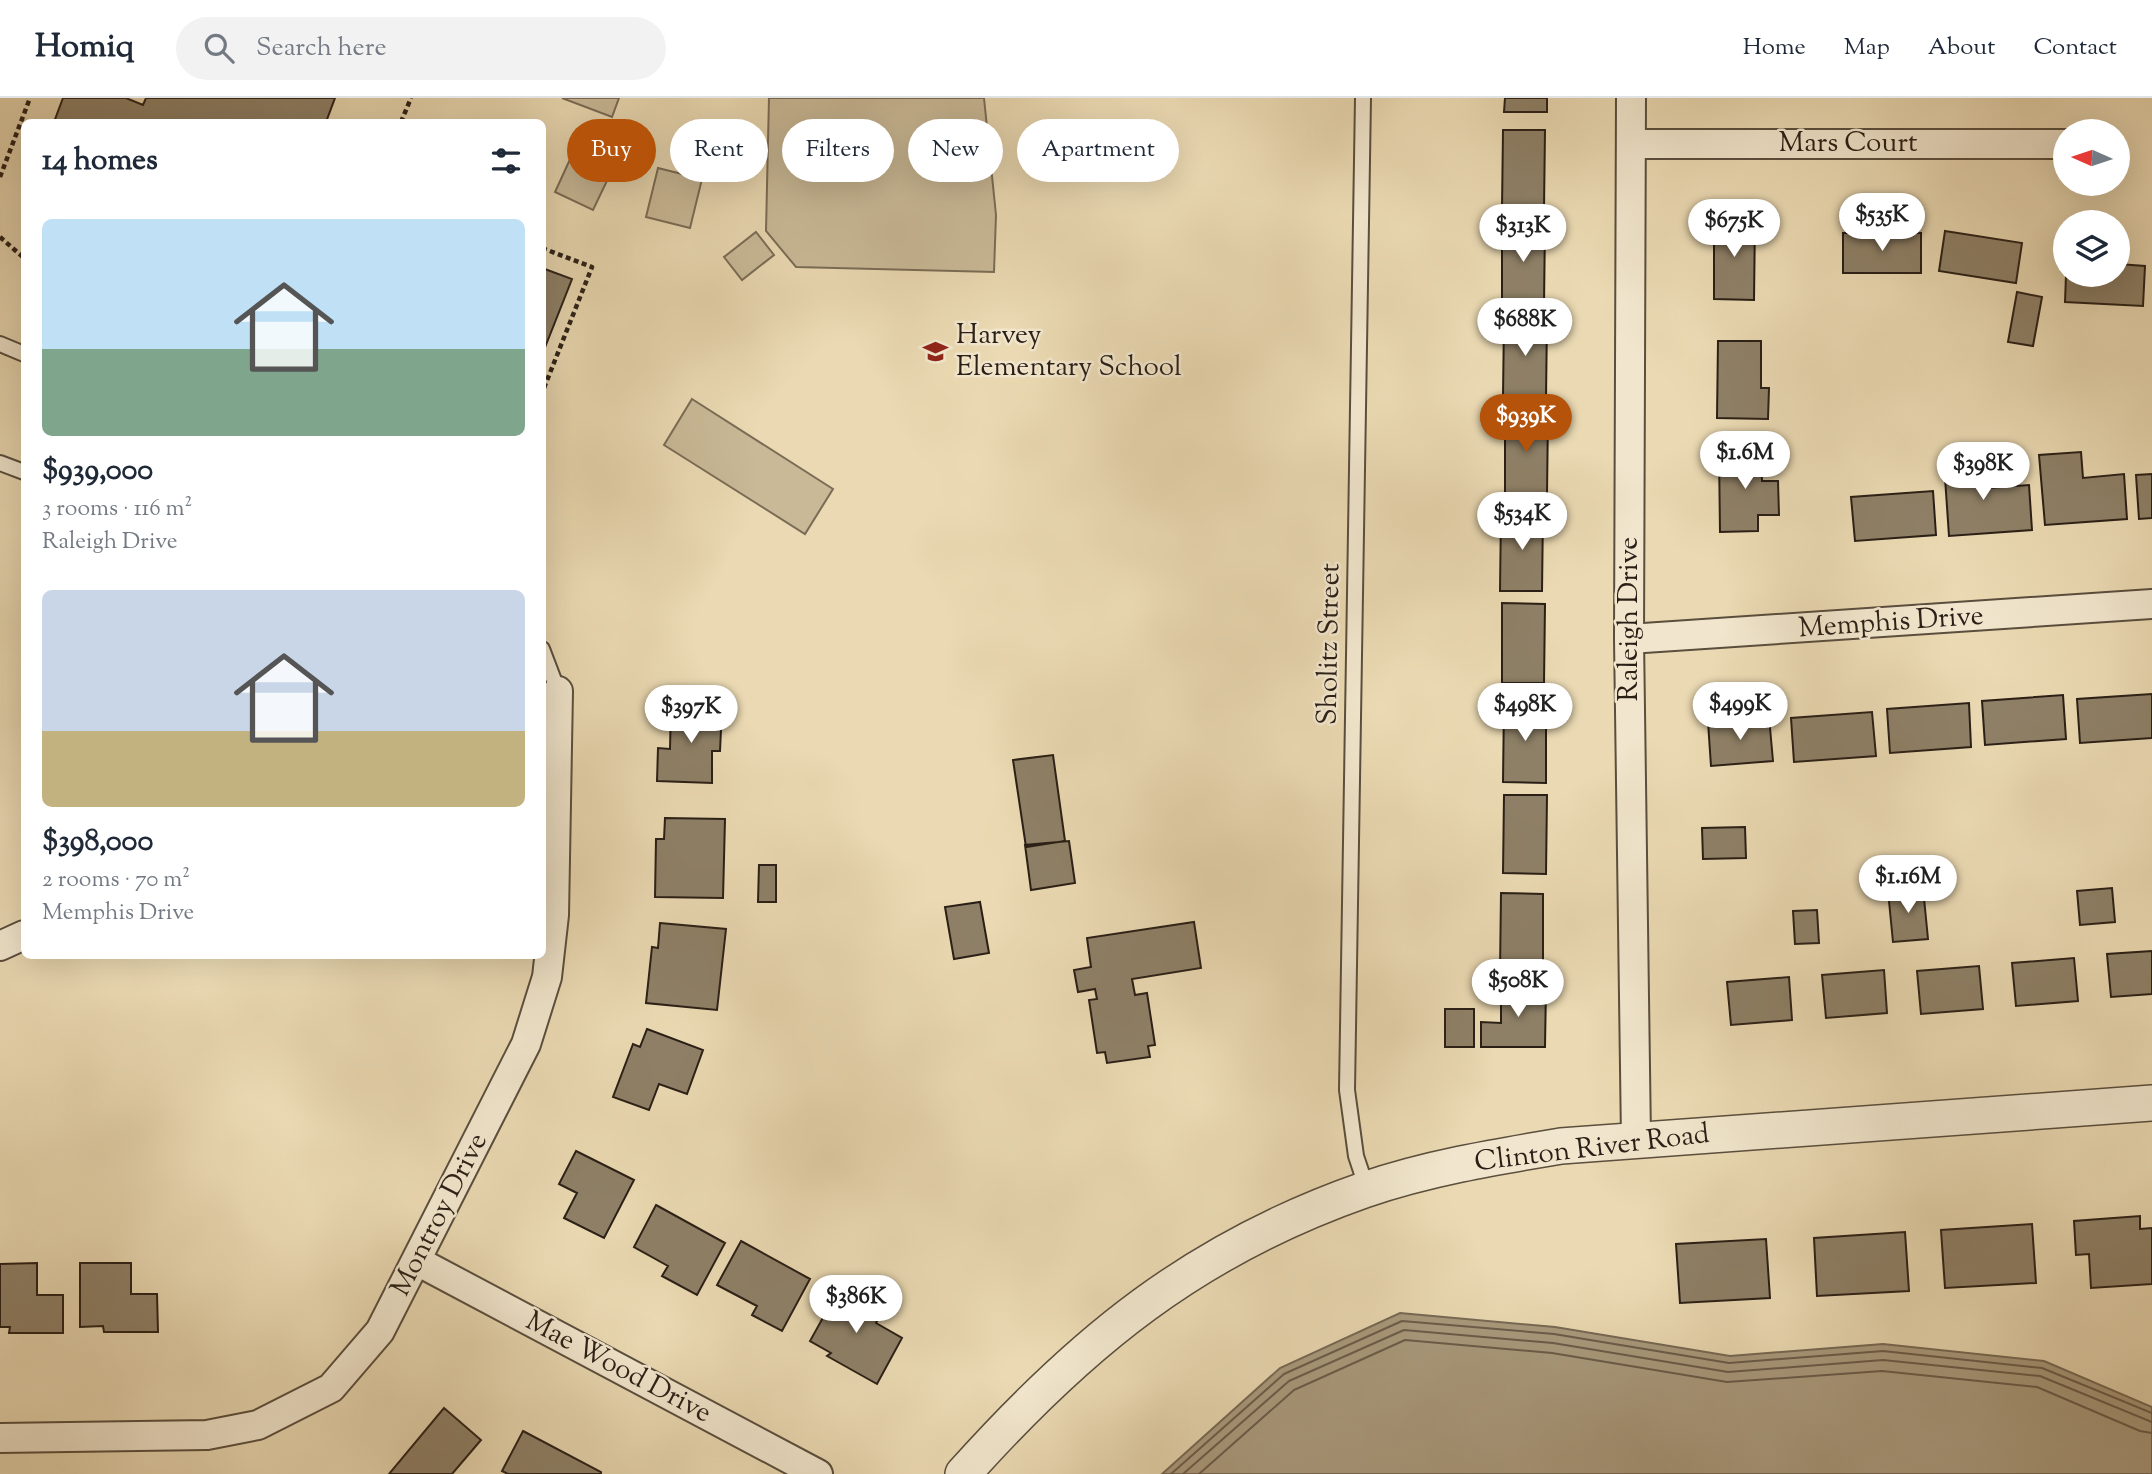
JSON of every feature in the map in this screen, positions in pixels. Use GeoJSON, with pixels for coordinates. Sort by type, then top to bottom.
{"type":"FeatureCollection","features":[{"type":"Feature","properties":{"kind":"street","name":"Raleigh Drive"},"geometry":{"type":"LineString","coordinates":[[1632,98],[1629,639],[1636,1139]]}},
{"type":"Feature","properties":{"kind":"street","name":"Mars Court"},"geometry":{"type":"LineString","coordinates":[[1631,144],[2053,144]]}},
{"type":"Feature","properties":{"kind":"street","name":"Memphis Drive"},"geometry":{"type":"LineString","coordinates":[[1629,639],[2152,604]]}},
{"type":"Feature","properties":{"kind":"street","name":"Montroy Drive"},"geometry":{"type":"LineString","coordinates":[[0,1438],[207,1435],[258,1425],[331,1388],[354,1365],[380,1331],[526,1044],[547,977],[554,915],[558,691]]}},
{"type":"Feature","properties":{"kind":"street"},"geometry":{"type":"LineString","coordinates":[[0,946],[21,936]]}},
{"type":"Feature","properties":{"kind":"street","name":"Clinton River Road"},"geometry":{"type":"LineString","coordinates":[[963,1474],[1021,1410],[1084,1351],[1184,1275],[1258,1233],[1367,1189],[1474,1160],[1561,1146],[2152,1103]]}},
{"type":"Feature","properties":{"kind":"street","name":"Mae Wood Drive"},"geometry":{"type":"LineString","coordinates":[[417,1261],[818,1474]]}},
{"type":"Feature","properties":{"kind":"lane","name":"Sholitz Street"},"geometry":{"type":"LineString","coordinates":[[1363,98],[1347,1090],[1356,1156],[1367,1189]]}},
{"type":"Feature","properties":{"kind":"lane"},"geometry":{"type":"LineString","coordinates":[[0,344],[21,353]]}},
{"type":"Feature","properties":{"kind":"lane"},"geometry":{"type":"LineString","coordinates":[[0,463],[21,471]]}},
{"type":"Feature","properties":{"kind":"lane"},"geometry":{"type":"LineString","coordinates":[[546,660],[558,691]]}},
{"type":"Feature","properties":{"kind":"path"},"geometry":{"type":"LineString","coordinates":[[22,119],[30,98]]}},
{"type":"Feature","properties":{"kind":"path"},"geometry":{"type":"LineString","coordinates":[[402,119],[411,98]]}},
{"type":"Feature","properties":{"kind":"path"},"geometry":{"type":"LineString","coordinates":[[0,177],[21,122]]}},
{"type":"Feature","properties":{"kind":"path"},"geometry":{"type":"LineString","coordinates":[[0,237],[21,255]]}},
{"type":"Feature","properties":{"kind":"path"},"geometry":{"type":"LineString","coordinates":[[546,250],[592,267],[546,383]]}},
{"type":"Feature","properties":{"kind":"shaded area"},"geometry":{"type":"Polygon","coordinates":[[[562,98],[619,98],[612,117],[562,98]]]}},
{"type":"Feature","properties":{"kind":"shaded area"},"geometry":{"type":"Polygon","coordinates":[[[769,98],[984,98],[986,119],[908,119],[908,182],[993,182],[996,215],[994,272],[796,267],[766,231],[769,98]]]}},
{"type":"Feature","properties":{"kind":"shaded area"},"geometry":{"type":"Polygon","coordinates":[[[567,166],[567,182],[606,182],[593,210],[555,192],[567,166]]]}},
{"type":"Feature","properties":{"kind":"shaded area"},"geometry":{"type":"Polygon","coordinates":[[[658,168],[670,171],[670,182],[701,182],[690,228],[646,217],[658,168]]]}},
{"type":"Feature","properties":{"kind":"shaded area"},"geometry":{"type":"Polygon","coordinates":[[[756,232],[774,255],[742,280],[724,257],[756,232]]]}},
{"type":"Feature","properties":{"kind":"shaded area"},"geometry":{"type":"Polygon","coordinates":[[[692,399],[833,489],[805,534],[664,445],[692,399]]]}},
{"type":"Feature","properties":{"kind":"water"},"geometry":{"type":"Polygon","coordinates":[[[1400,1313],[1555,1327],[1730,1356],[1883,1344],[2044,1361],[2152,1407],[2152,1474],[1162,1474],[1280,1368],[1400,1313]]]}},
{"type":"Feature","properties":{"kind":"building"},"geometry":{"type":"Polygon","coordinates":[[[63,98],[126,98],[143,105],[146,98],[335,98],[327,119],[55,119],[63,98]]]}},
{"type":"Feature","properties":{"kind":"building"},"geometry":{"type":"Polygon","coordinates":[[[1505,98],[1547,98],[1547,112],[1504,112],[1505,98]]]}},
{"type":"Feature","properties":{"kind":"building"},"geometry":{"type":"Polygon","coordinates":[[[1503,130],[1545,130],[1544,209],[1502,209],[1503,130]]]}},
{"type":"Feature","properties":{"kind":"building"},"geometry":{"type":"Polygon","coordinates":[[[1714,218],[1755,219],[1754,300],[1714,299],[1714,218]]]}},
{"type":"Feature","properties":{"kind":"building"},"geometry":{"type":"Polygon","coordinates":[[[1502,224],[1545,224],[1544,304],[1502,303],[1502,224]]]}},
{"type":"Feature","properties":{"kind":"building"},"geometry":{"type":"Polygon","coordinates":[[[1945,231],[2022,243],[2016,283],[1939,271],[1945,231]]]}},
{"type":"Feature","properties":{"kind":"building"},"geometry":{"type":"Polygon","coordinates":[[[1843,233],[1921,233],[1921,273],[1843,273],[1843,233]]]}},
{"type":"Feature","properties":{"kind":"building"},"geometry":{"type":"Polygon","coordinates":[[[2130,265],[2145,266],[2143,306],[2065,302],[2066,287],[2130,287],[2130,265]]]}},
{"type":"Feature","properties":{"kind":"building"},"geometry":{"type":"Polygon","coordinates":[[[546,269],[572,279],[546,345],[546,269]]]}},
{"type":"Feature","properties":{"kind":"building"},"geometry":{"type":"Polygon","coordinates":[[[2017,292],[2042,297],[2033,346],[2008,342],[2017,292]]]}},
{"type":"Feature","properties":{"kind":"building"},"geometry":{"type":"Polygon","coordinates":[[[1504,319],[1547,319],[1546,398],[1503,397],[1504,319]]]}},
{"type":"Feature","properties":{"kind":"building"},"geometry":{"type":"Polygon","coordinates":[[[1718,341],[1761,341],[1761,388],[1769,388],[1768,419],[1717,418],[1718,341]]]}},
{"type":"Feature","properties":{"kind":"building"},"geometry":{"type":"Polygon","coordinates":[[[1505,414],[1548,415],[1547,494],[1505,493],[1505,414]]]}},
{"type":"Feature","properties":{"kind":"building"},"geometry":{"type":"Polygon","coordinates":[[[1761,450],[1762,481],[1778,481],[1779,515],[1758,515],[1758,531],[1720,532],[1719,451],[1761,450]]]}},
{"type":"Feature","properties":{"kind":"building"},"geometry":{"type":"Polygon","coordinates":[[[2081,452],[2083,478],[2124,474],[2127,519],[2045,525],[2039,455],[2081,452]]]}},
{"type":"Feature","properties":{"kind":"building"},"geometry":{"type":"Polygon","coordinates":[[[1986,459],[1988,488],[2029,485],[2032,530],[1949,536],[1944,463],[1986,459]]]}},
{"type":"Feature","properties":{"kind":"building"},"geometry":{"type":"Polygon","coordinates":[[[2152,474],[2152,518],[2139,519],[2136,475],[2152,474]]]}},
{"type":"Feature","properties":{"kind":"building"},"geometry":{"type":"Polygon","coordinates":[[[1933,491],[1936,535],[1855,541],[1851,497],[1933,491]]]}},
{"type":"Feature","properties":{"kind":"building"},"geometry":{"type":"Polygon","coordinates":[[[1501,512],[1543,512],[1542,591],[1500,591],[1501,512]]]}},
{"type":"Feature","properties":{"kind":"building"},"geometry":{"type":"Polygon","coordinates":[[[1502,603],[1545,604],[1544,683],[1502,683],[1502,603]]]}},
{"type":"Feature","properties":{"kind":"building"},"geometry":{"type":"Polygon","coordinates":[[[2152,694],[2152,738],[2080,743],[2077,699],[2152,694]]]}},
{"type":"Feature","properties":{"kind":"building"},"geometry":{"type":"Polygon","coordinates":[[[2063,695],[2066,739],[1985,745],[1982,701],[2063,695]]]}},
{"type":"Feature","properties":{"kind":"building"},"geometry":{"type":"Polygon","coordinates":[[[1504,703],[1546,704],[1546,783],[1503,782],[1504,703]]]}},
{"type":"Feature","properties":{"kind":"building"},"geometry":{"type":"Polygon","coordinates":[[[1969,703],[1971,747],[1890,753],[1887,709],[1969,703]]]}},
{"type":"Feature","properties":{"kind":"building"},"geometry":{"type":"Polygon","coordinates":[[[671,706],[722,708],[720,751],[712,751],[712,783],[657,781],[658,748],[670,749],[671,706]]]}},
{"type":"Feature","properties":{"kind":"building"},"geometry":{"type":"Polygon","coordinates":[[[1872,712],[1876,756],[1794,762],[1791,718],[1872,712]]]}},
{"type":"Feature","properties":{"kind":"building"},"geometry":{"type":"Polygon","coordinates":[[[1769,717],[1773,761],[1711,766],[1708,722],[1769,717]]]}},
{"type":"Feature","properties":{"kind":"building"},"geometry":{"type":"Polygon","coordinates":[[[1053,755],[1065,841],[1026,847],[1013,760],[1053,755]]]}},
{"type":"Feature","properties":{"kind":"building"},"geometry":{"type":"Polygon","coordinates":[[[1504,795],[1547,795],[1546,874],[1503,873],[1504,795]]]}},
{"type":"Feature","properties":{"kind":"building"},"geometry":{"type":"Polygon","coordinates":[[[665,818],[725,819],[723,898],[655,897],[656,839],[664,839],[665,818]]]}},
{"type":"Feature","properties":{"kind":"building"},"geometry":{"type":"Polygon","coordinates":[[[1745,827],[1746,858],[1703,859],[1702,828],[1745,827]]]}},
{"type":"Feature","properties":{"kind":"building"},"geometry":{"type":"Polygon","coordinates":[[[1069,841],[1075,883],[1031,890],[1025,845],[1069,841]]]}},
{"type":"Feature","properties":{"kind":"building"},"geometry":{"type":"Polygon","coordinates":[[[759,865],[776,865],[776,902],[758,902],[759,865]]]}},
{"type":"Feature","properties":{"kind":"building"},"geometry":{"type":"Polygon","coordinates":[[[1923,888],[1928,939],[1893,942],[1888,891],[1923,888]]]}},
{"type":"Feature","properties":{"kind":"building"},"geometry":{"type":"Polygon","coordinates":[[[2112,888],[2115,922],[2080,925],[2077,891],[2112,888]]]}},
{"type":"Feature","properties":{"kind":"building"},"geometry":{"type":"Polygon","coordinates":[[[1501,893],[1543,894],[1543,973],[1500,972],[1501,893]]]}},
{"type":"Feature","properties":{"kind":"building"},"geometry":{"type":"Polygon","coordinates":[[[980,902],[989,953],[954,959],[945,907],[980,902]]]}},
{"type":"Feature","properties":{"kind":"building"},"geometry":{"type":"Polygon","coordinates":[[[1817,910],[1819,943],[1795,944],[1793,911],[1817,910]]]}},
{"type":"Feature","properties":{"kind":"building"},"geometry":{"type":"Polygon","coordinates":[[[1194,922],[1201,968],[1132,979],[1135,995],[1147,993],[1155,1045],[1148,1046],[1150,1057],[1107,1063],[1105,1052],[1097,1053],[1089,1000],[1097,999],[1095,989],[1078,992],[1074,970],[1091,967],[1087,938],[1194,922]]]}},
{"type":"Feature","properties":{"kind":"building"},"geometry":{"type":"Polygon","coordinates":[[[660,923],[726,929],[717,1010],[646,1003],[652,947],[658,948],[660,923]]]}},
{"type":"Feature","properties":{"kind":"building"},"geometry":{"type":"Polygon","coordinates":[[[2152,951],[2152,994],[2111,997],[2107,954],[2152,951]]]}},
{"type":"Feature","properties":{"kind":"building"},"geometry":{"type":"Polygon","coordinates":[[[2074,958],[2078,1001],[2016,1006],[2012,963],[2074,958]]]}},
{"type":"Feature","properties":{"kind":"building"},"geometry":{"type":"Polygon","coordinates":[[[1979,966],[1983,1009],[1921,1014],[1917,971],[1979,966]]]}},
{"type":"Feature","properties":{"kind":"building"},"geometry":{"type":"Polygon","coordinates":[[[1884,970],[1887,1013],[1826,1018],[1822,975],[1884,970]]]}},
{"type":"Feature","properties":{"kind":"building"},"geometry":{"type":"Polygon","coordinates":[[[1789,977],[1792,1020],[1731,1025],[1727,982],[1789,977]]]}},
{"type":"Feature","properties":{"kind":"building"},"geometry":{"type":"Polygon","coordinates":[[[1501,985],[1546,986],[1545,1047],[1481,1047],[1481,1022],[1501,1023],[1501,985]]]}},
{"type":"Feature","properties":{"kind":"building"},"geometry":{"type":"Polygon","coordinates":[[[1445,1009],[1474,1009],[1474,1047],[1445,1047],[1445,1009]]]}},
{"type":"Feature","properties":{"kind":"building"},"geometry":{"type":"Polygon","coordinates":[[[647,1029],[703,1050],[687,1094],[659,1084],[649,1110],[613,1097],[633,1044],[640,1047],[647,1029]]]}},
{"type":"Feature","properties":{"kind":"building"},"geometry":{"type":"Polygon","coordinates":[[[576,1151],[634,1180],[604,1238],[564,1218],[577,1193],[559,1184],[576,1151]]]}},
{"type":"Feature","properties":{"kind":"building"},"geometry":{"type":"Polygon","coordinates":[[[656,1205],[725,1243],[697,1295],[662,1276],[668,1266],[634,1247],[656,1205]]]}},
{"type":"Feature","properties":{"kind":"building"},"geometry":{"type":"Polygon","coordinates":[[[2140,1216],[2140,1229],[2152,1228],[2152,1284],[2091,1288],[2089,1254],[2076,1255],[2074,1221],[2140,1216]]]}},
{"type":"Feature","properties":{"kind":"building"},"geometry":{"type":"Polygon","coordinates":[[[2032,1224],[2036,1283],[1945,1288],[1941,1230],[2032,1224]]]}},
{"type":"Feature","properties":{"kind":"building"},"geometry":{"type":"Polygon","coordinates":[[[1905,1232],[1909,1291],[1817,1296],[1814,1238],[1905,1232]]]}},
{"type":"Feature","properties":{"kind":"building"},"geometry":{"type":"Polygon","coordinates":[[[1766,1239],[1770,1298],[1680,1303],[1676,1244],[1766,1239]]]}},
{"type":"Feature","properties":{"kind":"building"},"geometry":{"type":"Polygon","coordinates":[[[741,1241],[810,1279],[782,1331],[752,1315],[757,1306],[717,1285],[741,1241]]]}},
{"type":"Feature","properties":{"kind":"building"},"geometry":{"type":"Polygon","coordinates":[[[37,1263],[37,1295],[63,1295],[63,1333],[9,1333],[10,1327],[0,1327],[0,1264],[37,1263]]]}},
{"type":"Feature","properties":{"kind":"building"},"geometry":{"type":"Polygon","coordinates":[[[80,1263],[131,1263],[131,1294],[157,1294],[158,1332],[104,1332],[103,1326],[80,1327],[80,1263]]]}},
{"type":"Feature","properties":{"kind":"building"},"geometry":{"type":"Polygon","coordinates":[[[841,1285],[884,1309],[876,1323],[902,1338],[877,1384],[827,1356],[831,1353],[810,1341],[841,1285]]]}},
{"type":"Feature","properties":{"kind":"building"},"geometry":{"type":"Polygon","coordinates":[[[444,1408],[481,1440],[452,1474],[389,1474],[444,1408]]]}},
{"type":"Feature","properties":{"kind":"building"},"geometry":{"type":"Polygon","coordinates":[[[523,1431],[601,1474],[508,1474],[502,1471],[523,1431]]]}},
{"type":"Feature","properties":{"kind":"place","name":"Harvey Elementary School"},"geometry":{"type":"Point","coordinates":[936,352]}}]}
